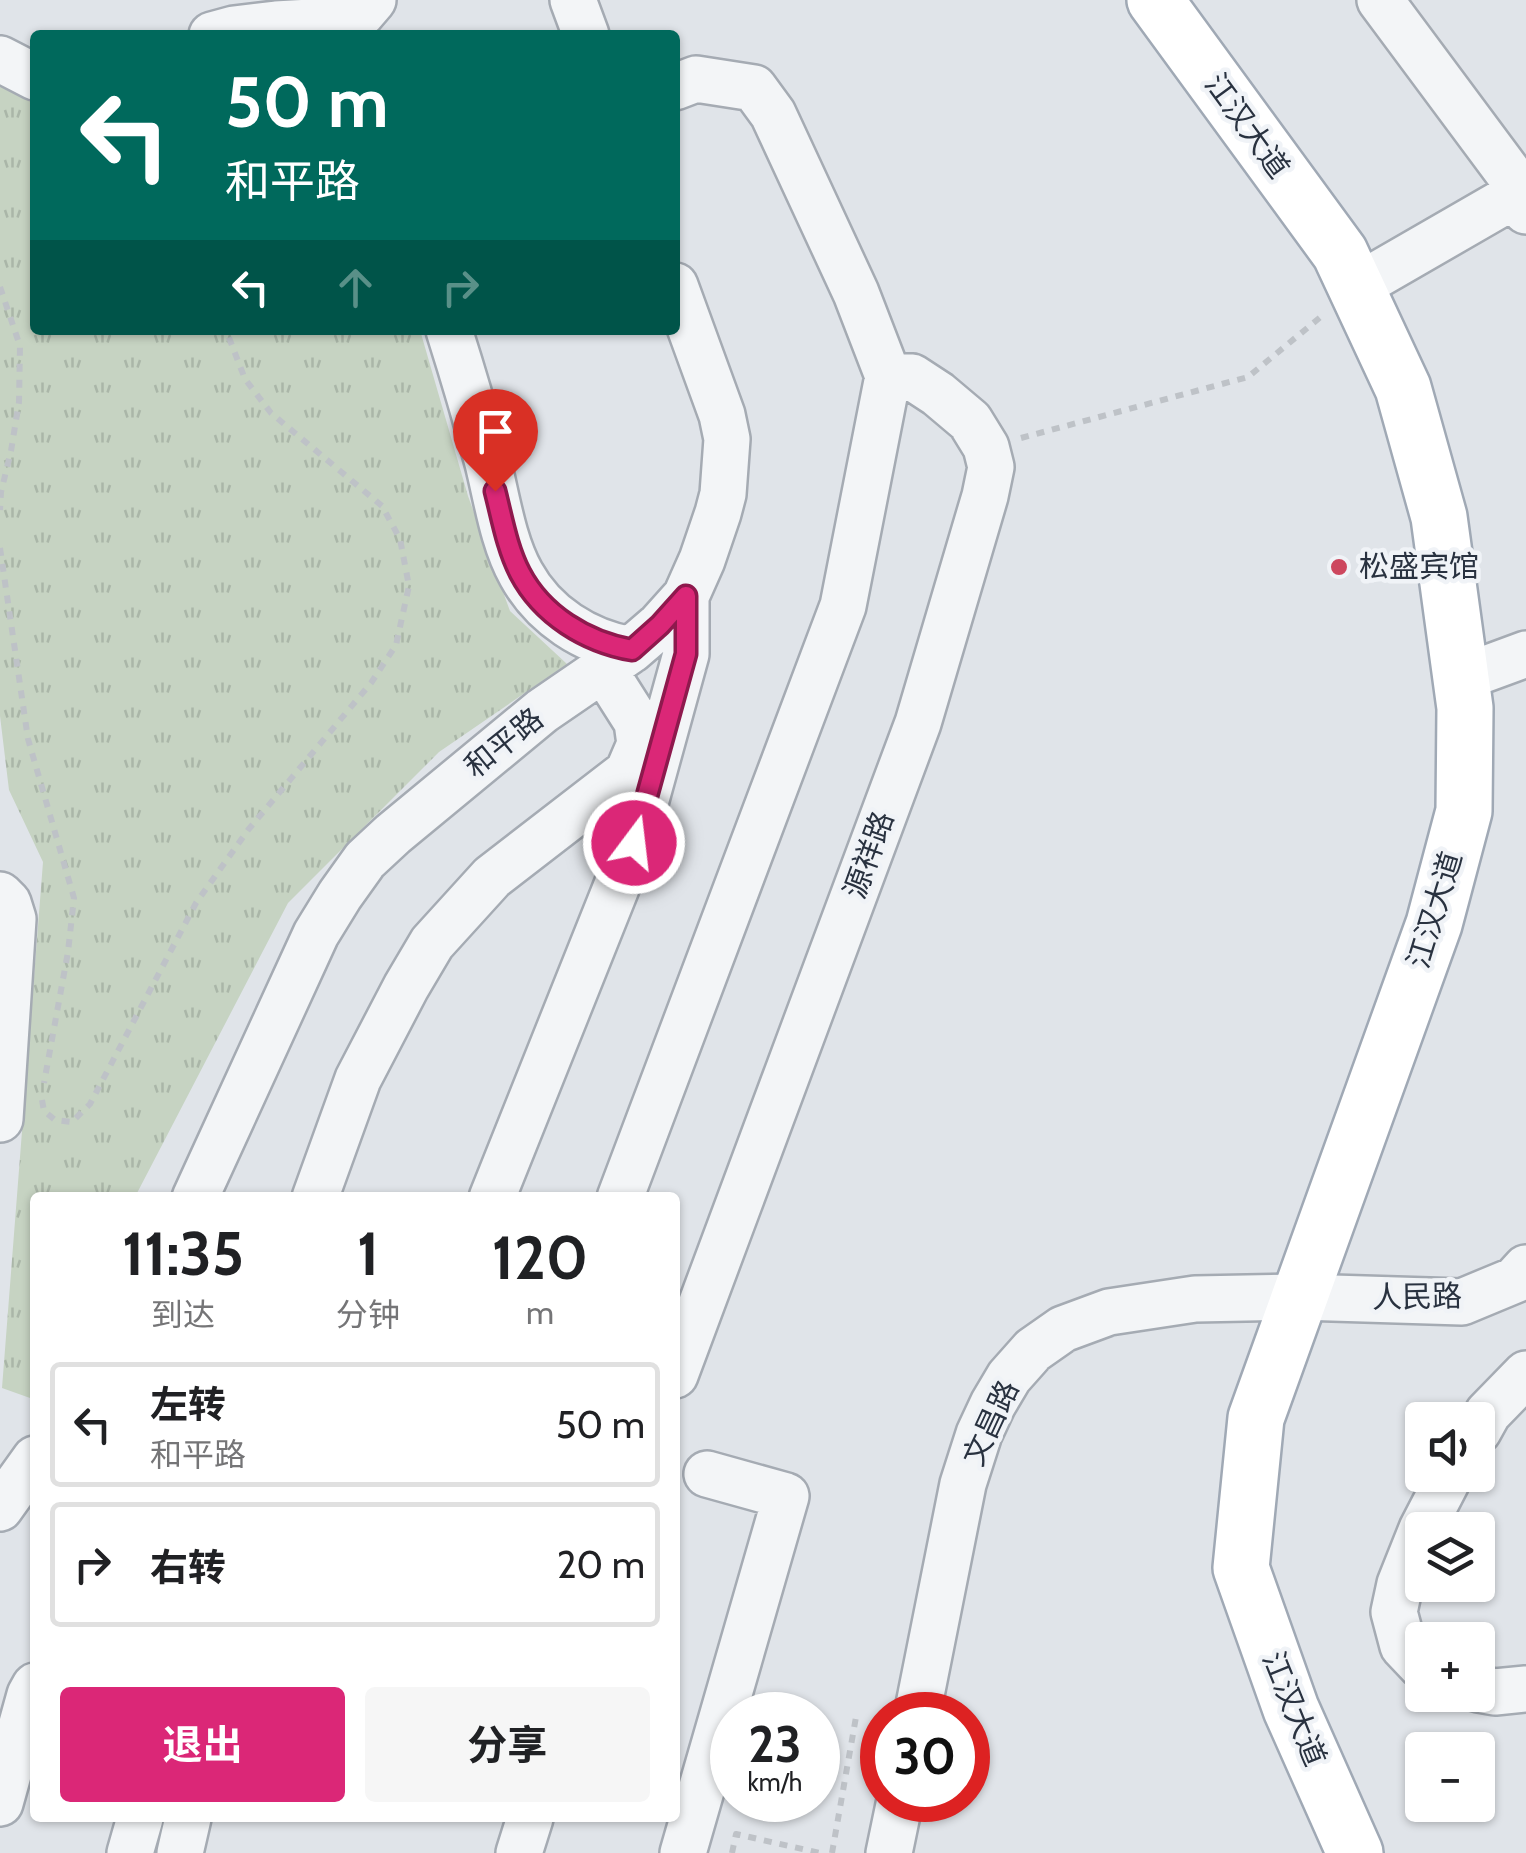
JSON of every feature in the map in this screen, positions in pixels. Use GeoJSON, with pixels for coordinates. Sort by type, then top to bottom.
{"type":"FeatureCollection","features":[{"type":"Feature","properties":{"kind":"main road","name":"江汉大道"},"geometry":{"type":"LineString","coordinates":[[1154,0],[1340,252],[1403,388],[1439,517],[1465,708],[1464,811],[1434,924],[1256,1418],[1242,1568],[1291,1709],[1355,1853]]}},
{"type":"Feature","properties":{"kind":"street"},"geometry":{"type":"LineString","coordinates":[[230,30],[345,20],[360,14],[372,0]]}},
{"type":"Feature","properties":{"kind":"street"},"geometry":{"type":"LineString","coordinates":[[574,0],[584,30]]}},
{"type":"Feature","properties":{"kind":"street"},"geometry":{"type":"LineString","coordinates":[[1356,287],[1525,197],[1380,0]]}},
{"type":"Feature","properties":{"kind":"street"},"geometry":{"type":"LineString","coordinates":[[0,59],[30,74]]}},
{"type":"Feature","properties":{"kind":"street"},"geometry":{"type":"LineString","coordinates":[[622,1192],[843,606],[888,376],[840,258],[773,114],[754,88],[696,78],[680,85]]}},
{"type":"Feature","properties":{"kind":"street","name":"和平路"},"geometry":{"type":"LineString","coordinates":[[198,1192],[316,934],[365,860],[542,711],[618,660],[660,625],[686,596],[723,494],[727,439],[680,300]]}},
{"type":"Feature","properties":{"kind":"street"},"geometry":{"type":"LineString","coordinates":[[317,1192],[358,1079],[432,943],[492,876],[628,772],[640,744],[618,660],[600,643],[568,626],[549,610],[520,572],[451,335]]}},
{"type":"Feature","properties":{"kind":"street"},"geometry":{"type":"LineString","coordinates":[[888,376],[912,377],[938,394],[970,421],[986,448]]}},
{"type":"Feature","properties":{"kind":"street","name":"源祥路"},"geometry":{"type":"LineString","coordinates":[[680,1359],[918,723],[985,496],[991,467],[986,448]]}},
{"type":"Feature","properties":{"kind":"street"},"geometry":{"type":"LineString","coordinates":[[494,1192],[634,843],[686,654],[686,596]]}},
{"type":"Feature","properties":{"kind":"street"},"geometry":{"type":"LineString","coordinates":[[1461,678],[1526,654]]}},
{"type":"Feature","properties":{"kind":"street"},"geometry":{"type":"LineString","coordinates":[[0,896],[8,903],[13,919],[0,1119]]}},
{"type":"Feature","properties":{"kind":"street","name":"人民路"},"geometry":{"type":"LineString","coordinates":[[1300,1297],[1462,1302],[1515,1280],[1526,1268]]}},
{"type":"Feature","properties":{"kind":"street","name":"文昌路"},"geometry":{"type":"LineString","coordinates":[[922,1692],[963,1484],[979,1434],[1009,1377],[1033,1350],[1063,1329],[1109,1312],[1196,1299],[1300,1297]]}},
{"type":"Feature","properties":{"kind":"street"},"geometry":{"type":"LineString","coordinates":[[1495,1407],[1526,1374]]}},
{"type":"Feature","properties":{"kind":"street"},"geometry":{"type":"LineString","coordinates":[[0,1508],[30,1466]]}},
{"type":"Feature","properties":{"kind":"street"},"geometry":{"type":"LineString","coordinates":[[683,1853],[786,1496],[707,1474]]}},
{"type":"Feature","properties":{"kind":"street"},"geometry":{"type":"LineString","coordinates":[[1405,1649],[1394,1612],[1400,1584],[1441,1492]]}},
{"type":"Feature","properties":{"kind":"street"},"geometry":{"type":"LineString","coordinates":[[1495,1692],[1526,1689]]}},
{"type":"Feature","properties":{"kind":"street"},"geometry":{"type":"LineString","coordinates":[[0,1803],[30,1695]]}},
{"type":"Feature","properties":{"kind":"street"},"geometry":{"type":"LineString","coordinates":[[130,1853],[139,1822]]}},
{"type":"Feature","properties":{"kind":"street"},"geometry":{"type":"LineString","coordinates":[[519,1853],[529,1822]]}},
{"type":"Feature","properties":{"kind":"street"},"geometry":{"type":"LineString","coordinates":[[889,1853],[895,1822]]}},
{"type":"Feature","properties":{"kind":"path"},"geometry":{"type":"LineString","coordinates":[[0,287],[20,346],[19,402],[0,510]]}},
{"type":"Feature","properties":{"kind":"path"},"geometry":{"type":"LineString","coordinates":[[986,448],[1248,377],[1356,287]]}},
{"type":"Feature","properties":{"kind":"path"},"geometry":{"type":"LineString","coordinates":[[0,548],[28,738],[74,898],[42,1094],[44,1111],[55,1120],[72,1122],[90,1104],[196,903],[248,830],[371,683],[396,644],[409,586],[400,539],[382,506],[271,413],[245,379],[228,335]]}},
{"type":"Feature","properties":{"kind":"path"},"geometry":{"type":"LineString","coordinates":[[832,1853],[856,1716]]}},
{"type":"Feature","properties":{"kind":"path"},"geometry":{"type":"LineString","coordinates":[[732,1853],[736,1834],[820,1853]]}},
{"type":"Feature","properties":{"kind":"green space"},"geometry":{"type":"Polygon","coordinates":[[[0,64],[30,82],[30,335],[421,335],[468,496],[510,611],[567,664],[439,752],[288,903],[138,1192],[30,1192],[30,1398],[2,1388],[43,862],[9,790],[0,716],[0,64]]]}},
{"type":"Feature","properties":{"kind":"place","name":"松盛宾馆"},"geometry":{"type":"Point","coordinates":[1339,567]}},
{"type":"Feature","properties":{"kind":"route"},"geometry":{"type":"LineString","coordinates":[[495,491],[520,572],[549,610],[584,636],[632,650],[686,596],[686,654],[634,843]]}}]}
